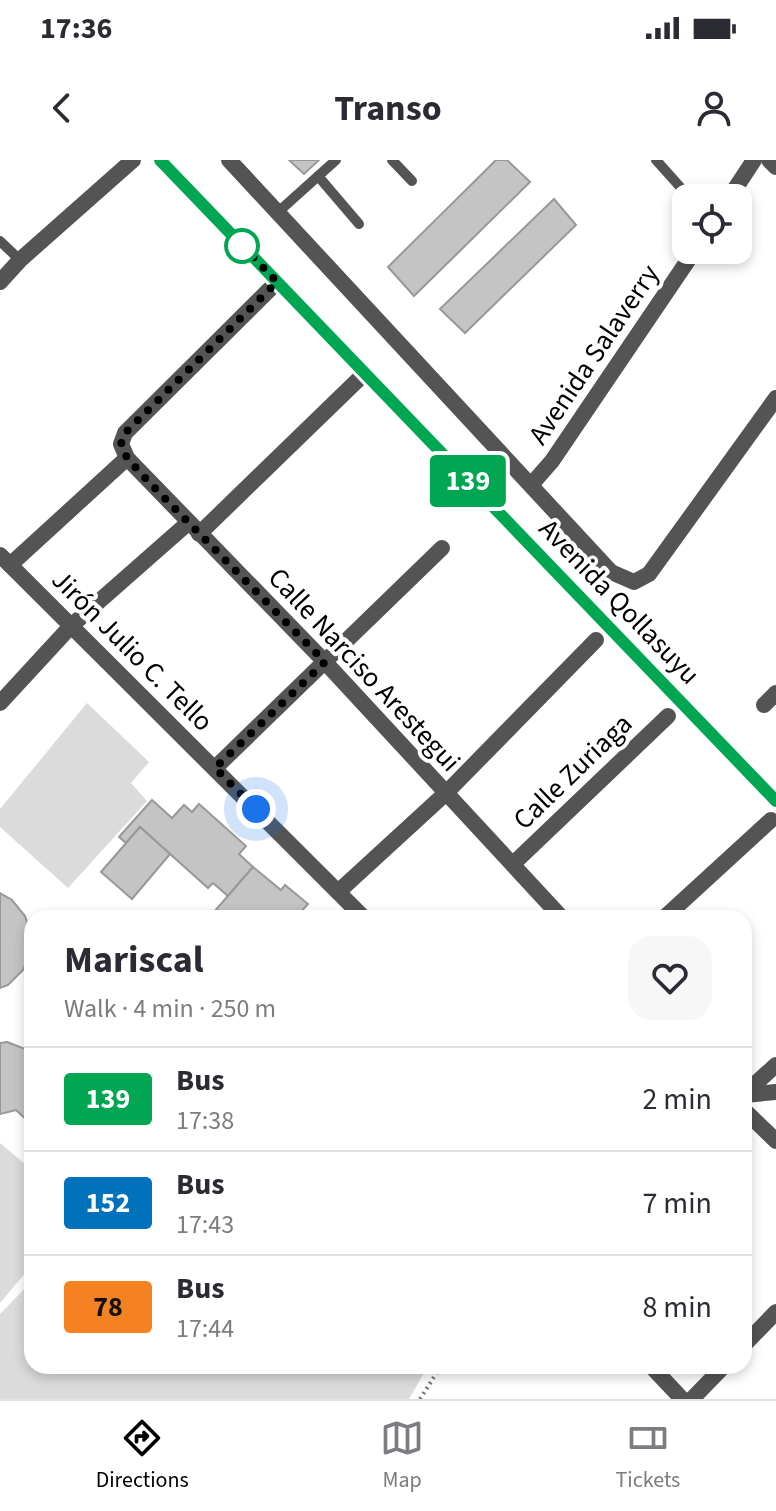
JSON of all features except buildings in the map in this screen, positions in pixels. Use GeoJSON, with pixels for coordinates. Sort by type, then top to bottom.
{"type":"FeatureCollection","features":[{"type":"Feature","properties":{"kind":"street"},"geometry":{"type":"LineString","coordinates":[[0,282],[20,260],[133,160]]}},
{"type":"Feature","properties":{"kind":"street","name":"Avenida Qollasuyu"},"geometry":{"type":"LineString","coordinates":[[160,160],[776,801]]}},
{"type":"Feature","properties":{"kind":"street"},"geometry":{"type":"LineString","coordinates":[[229,160],[611,572],[634,582],[649,574],[776,398]]}},
{"type":"Feature","properties":{"kind":"street"},"geometry":{"type":"LineString","coordinates":[[738,184],[754,160]]}},
{"type":"Feature","properties":{"kind":"street"},"geometry":{"type":"LineString","coordinates":[[769,160],[776,167]]}},
{"type":"Feature","properties":{"kind":"street","name":"Avenida Salaverry"},"geometry":{"type":"LineString","coordinates":[[531,485],[552,461],[686,264]]}},
{"type":"Feature","properties":{"kind":"street"},"geometry":{"type":"LineString","coordinates":[[5,560],[127,458],[121,444],[125,433],[277,282]]}},
{"type":"Feature","properties":{"kind":"street"},"geometry":{"type":"LineString","coordinates":[[2,698],[71,626],[193,528],[364,374]]}},
{"type":"Feature","properties":{"kind":"street","name":"Calle Narciso Arestegui"},"geometry":{"type":"LineString","coordinates":[[127,458],[325,662],[555,910]]}},
{"type":"Feature","properties":{"kind":"street"},"geometry":{"type":"LineString","coordinates":[[215,768],[442,548]]}},
{"type":"Feature","properties":{"kind":"street","name":"Jirón Julio C. Tello"},"geometry":{"type":"LineString","coordinates":[[5,560],[356,910]]}},
{"type":"Feature","properties":{"kind":"street"},"geometry":{"type":"LineString","coordinates":[[338,892],[446,793],[596,640]]}},
{"type":"Feature","properties":{"kind":"street","name":"Calle Zuriaga"},"geometry":{"type":"LineString","coordinates":[[513,864],[668,716]]}},
{"type":"Feature","properties":{"kind":"street"},"geometry":{"type":"LineString","coordinates":[[673,910],[771,820]]}},
{"type":"Feature","properties":{"kind":"street"},"geometry":{"type":"LineString","coordinates":[[752,1087],[776,1065]]}},
{"type":"Feature","properties":{"kind":"street"},"geometry":{"type":"LineString","coordinates":[[752,1094],[776,1092]]}},
{"type":"Feature","properties":{"kind":"street"},"geometry":{"type":"LineString","coordinates":[[752,1118],[776,1141]]}},
{"type":"Feature","properties":{"kind":"street"},"geometry":{"type":"LineString","coordinates":[[752,1337],[776,1312]]}},
{"type":"Feature","properties":{"kind":"street"},"geometry":{"type":"LineString","coordinates":[[659,1374],[682,1399]]}},
{"type":"Feature","properties":{"kind":"street"},"geometry":{"type":"LineString","coordinates":[[692,1399],[716,1374]]}},
{"type":"Feature","properties":{"kind":"lane"},"geometry":{"type":"LineString","coordinates":[[277,213],[336,160]]}},
{"type":"Feature","properties":{"kind":"lane"},"geometry":{"type":"LineString","coordinates":[[392,160],[412,181]]}},
{"type":"Feature","properties":{"kind":"lane"},"geometry":{"type":"LineString","coordinates":[[656,160],[677,184]]}},
{"type":"Feature","properties":{"kind":"lane"},"geometry":{"type":"LineString","coordinates":[[318,176],[359,224]]}},
{"type":"Feature","properties":{"kind":"lane"},"geometry":{"type":"LineString","coordinates":[[0,241],[20,260]]}},
{"type":"Feature","properties":{"kind":"path"},"geometry":{"type":"LineString","coordinates":[[420,1399],[436,1374]]}},
{"type":"Feature","properties":{"kind":"shaded area"},"geometry":{"type":"Polygon","coordinates":[[[87,703],[149,762],[131,783],[147,801],[68,888],[0,827],[0,809],[87,703]]]}},
{"type":"Feature","properties":{"kind":"shaded area"},"geometry":{"type":"Polygon","coordinates":[[[0,1143],[24,1163],[24,1274],[0,1303],[0,1143]]]}},
{"type":"Feature","properties":{"kind":"shaded area"},"geometry":{"type":"Polygon","coordinates":[[[24,1289],[24,1374],[423,1374],[409,1399],[0,1399],[0,1314],[24,1289]]]}},
{"type":"Feature","properties":{"kind":"bus line","name":"139"},"geometry":{"type":"LineString","coordinates":[[160,160],[776,801]]}},
{"type":"Feature","properties":{"kind":"route"},"geometry":{"type":"LineString","coordinates":[[242,246],[238,241],[277,282],[125,433],[121,444],[127,458],[147,480],[325,662],[215,768],[256,809]]}}]}
